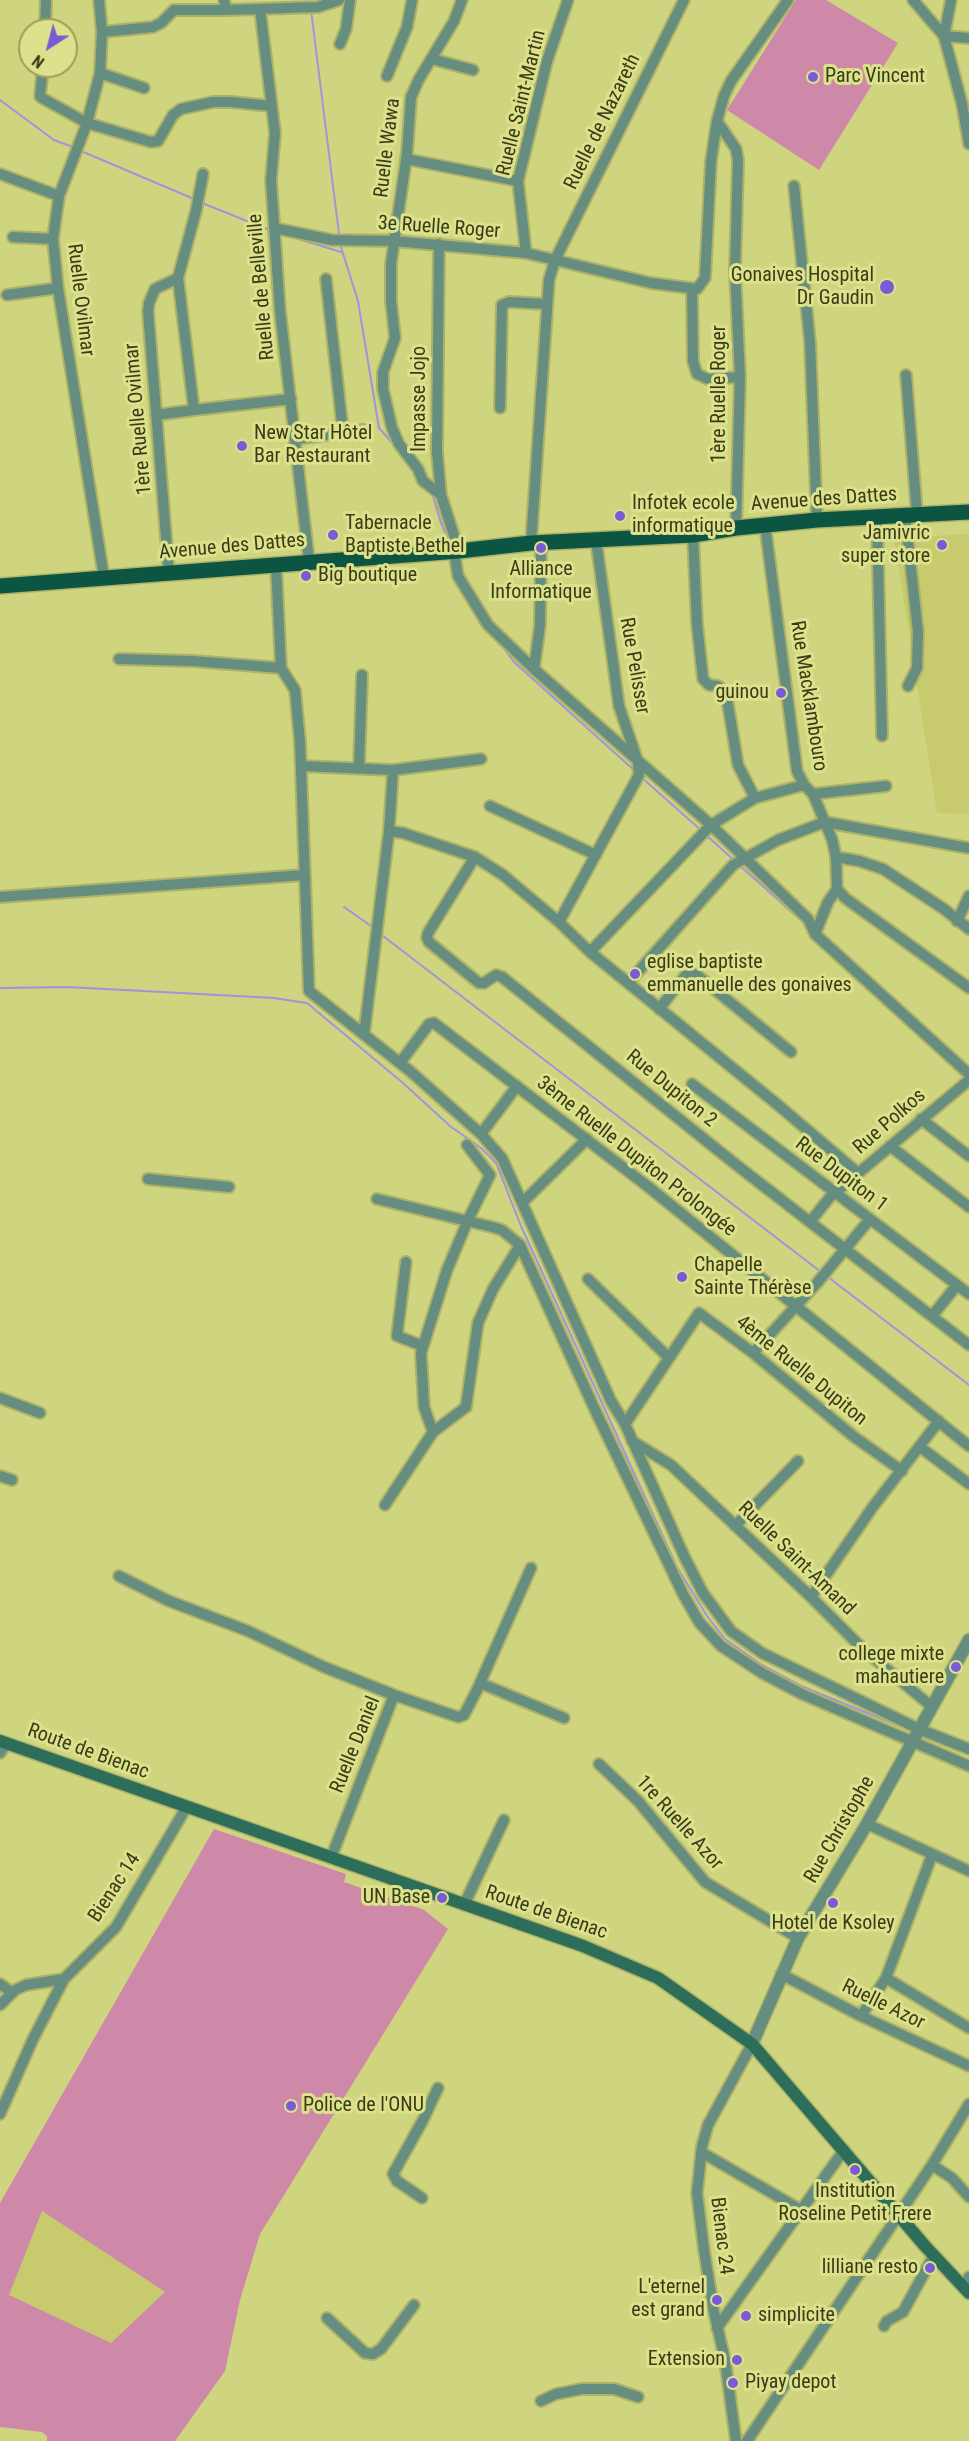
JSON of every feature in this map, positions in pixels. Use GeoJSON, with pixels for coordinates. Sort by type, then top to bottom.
{"type":"FeatureCollection","features":[{"type":"Feature","properties":{"kind":"main road","name":"Avenue des Dattes"},"geometry":{"type":"LineString","coordinates":[[0,586],[276,566],[309,561],[536,543],[693,535],[817,520],[969,512]]}},
{"type":"Feature","properties":{"kind":"main road","name":"Route de Bienac"},"geometry":{"type":"LineString","coordinates":[[2,1746],[583,1946],[658,1978],[752,2044],[934,2256],[967,2285]]}},
{"type":"Feature","properties":{"kind":"street"},"geometry":{"type":"LineString","coordinates":[[45,18],[46,0]]}},
{"type":"Feature","properties":{"kind":"street","name":"Ruelle Ovilmar"},"geometry":{"type":"LineString","coordinates":[[99,0],[102,33],[100,73],[87,123],[58,196],[53,239],[58,288],[104,578]]}},
{"type":"Feature","properties":{"kind":"street"},"geometry":{"type":"LineString","coordinates":[[102,33],[153,27],[161,23],[172,5],[225,5],[260,9],[318,7],[339,0]]}},
{"type":"Feature","properties":{"kind":"street"},"geometry":{"type":"LineString","coordinates":[[340,44],[346,29],[350,0]]}},
{"type":"Feature","properties":{"kind":"street"},"geometry":{"type":"LineString","coordinates":[[387,76],[407,27],[412,0]]}},
{"type":"Feature","properties":{"kind":"street","name":"Ruelle Wawa"},"geometry":{"type":"LineString","coordinates":[[441,495],[423,481],[418,469],[399,444],[392,428],[383,389],[383,372],[395,338],[391,301],[394,241],[406,159],[411,97],[419,79],[454,21],[462,0]]}},
{"type":"Feature","properties":{"kind":"street","name":"Ruelle Saint-Martin"},"geometry":{"type":"LineString","coordinates":[[526,253],[518,181],[547,61],[568,0]]}},
{"type":"Feature","properties":{"kind":"street","name":"Ruelle de Nazareth"},"geometry":{"type":"LineString","coordinates":[[534,669],[540,625],[536,543],[546,304],[549,280],[555,260],[684,0]]}},
{"type":"Feature","properties":{"kind":"street"},"geometry":{"type":"LineString","coordinates":[[740,377],[708,380],[697,374],[694,368],[692,289],[700,287],[705,278],[711,161],[717,121],[724,96],[731,81],[788,0]]}},
{"type":"Feature","properties":{"kind":"street"},"geometry":{"type":"LineString","coordinates":[[913,0],[944,36],[969,38]]}},
{"type":"Feature","properties":{"kind":"street"},"geometry":{"type":"LineString","coordinates":[[951,0],[944,36],[962,104],[969,144]]}},
{"type":"Feature","properties":{"kind":"street","name":"Ruelle de Belleville"},"geometry":{"type":"LineString","coordinates":[[260,9],[275,134],[271,180],[274,231],[309,561]]}},
{"type":"Feature","properties":{"kind":"street"},"geometry":{"type":"LineString","coordinates":[[432,59],[473,70]]}},
{"type":"Feature","properties":{"kind":"street"},"geometry":{"type":"LineString","coordinates":[[100,73],[144,88]]}},
{"type":"Feature","properties":{"kind":"street"},"geometry":{"type":"LineString","coordinates":[[42,78],[40,97],[87,123],[151,142],[158,141],[173,115],[181,109],[213,102],[271,106]]}},
{"type":"Feature","properties":{"kind":"street","name":"1ère Ruelle Roger"},"geometry":{"type":"LineString","coordinates":[[717,121],[736,149],[738,160],[735,270],[740,377],[736,528]]}},
{"type":"Feature","properties":{"kind":"street"},"geometry":{"type":"LineString","coordinates":[[406,159],[518,181]]}},
{"type":"Feature","properties":{"kind":"street"},"geometry":{"type":"LineString","coordinates":[[0,174],[58,196]]}},
{"type":"Feature","properties":{"kind":"street"},"geometry":{"type":"LineString","coordinates":[[194,410],[178,278],[196,211],[203,174]]}},
{"type":"Feature","properties":{"kind":"street"},"geometry":{"type":"LineString","coordinates":[[794,186],[810,342],[817,520]]}},
{"type":"Feature","properties":{"kind":"street","name":"3e Ruelle Roger"},"geometry":{"type":"LineString","coordinates":[[274,231],[332,240],[439,244],[526,253],[630,279],[692,289]]}},
{"type":"Feature","properties":{"kind":"street"},"geometry":{"type":"LineString","coordinates":[[13,237],[53,239]]}},
{"type":"Feature","properties":{"kind":"street","name":"Impasse Jojo"},"geometry":{"type":"LineString","coordinates":[[439,244],[437,452],[441,495],[457,551],[458,576],[488,625],[534,669],[711,825],[808,920],[815,934],[969,1074]]}},
{"type":"Feature","properties":{"kind":"street","name":"1ère Ruelle Ovilmar"},"geometry":{"type":"LineString","coordinates":[[169,574],[149,303],[155,289],[178,278]]}},
{"type":"Feature","properties":{"kind":"street"},"geometry":{"type":"LineString","coordinates":[[326,279],[343,432]]}},
{"type":"Feature","properties":{"kind":"street"},"geometry":{"type":"LineString","coordinates":[[7,295],[58,288]]}},
{"type":"Feature","properties":{"kind":"street"},"geometry":{"type":"LineString","coordinates":[[500,408],[502,305],[509,302],[546,304]]}},
{"type":"Feature","properties":{"kind":"street"},"geometry":{"type":"LineString","coordinates":[[906,375],[918,632],[917,668],[908,686]]}},
{"type":"Feature","properties":{"kind":"street"},"geometry":{"type":"LineString","coordinates":[[156,415],[291,399]]}},
{"type":"Feature","properties":{"kind":"street"},"geometry":{"type":"LineString","coordinates":[[296,439],[363,430]]}},
{"type":"Feature","properties":{"kind":"street"},"geometry":{"type":"LineString","coordinates":[[878,517],[882,736]]}},
{"type":"Feature","properties":{"kind":"street","name":"Rue Macklambouro"},"geometry":{"type":"LineString","coordinates":[[765,525],[797,771],[804,785],[813,794],[825,822],[836,857],[837,889]]}},
{"type":"Feature","properties":{"kind":"street"},"geometry":{"type":"LineString","coordinates":[[693,535],[697,624],[703,679],[709,685],[718,686],[726,693],[738,765],[754,798]]}},
{"type":"Feature","properties":{"kind":"street","name":"Rue Pelisser"},"geometry":{"type":"LineString","coordinates":[[560,922],[639,775],[638,762],[619,706],[596,540]]}},
{"type":"Feature","properties":{"kind":"street"},"geometry":{"type":"LineString","coordinates":[[276,566],[281,668],[295,690],[301,766],[309,991],[400,1063],[481,1134],[502,1158],[611,1401],[625,1424],[703,1593],[731,1630],[762,1653],[921,1730],[969,1749]]}},
{"type":"Feature","properties":{"kind":"street"},"geometry":{"type":"LineString","coordinates":[[119,659],[193,661],[281,668]]}},
{"type":"Feature","properties":{"kind":"street"},"geometry":{"type":"LineString","coordinates":[[359,768],[362,675]]}},
{"type":"Feature","properties":{"kind":"street"},"geometry":{"type":"LineString","coordinates":[[301,766],[393,770],[481,759]]}},
{"type":"Feature","properties":{"kind":"street"},"geometry":{"type":"LineString","coordinates":[[364,1035],[390,831],[393,770]]}},
{"type":"Feature","properties":{"kind":"street"},"geometry":{"type":"LineString","coordinates":[[590,952],[711,825],[754,798],[804,785]]}},
{"type":"Feature","properties":{"kind":"street"},"geometry":{"type":"LineString","coordinates":[[813,794],[886,786]]}},
{"type":"Feature","properties":{"kind":"street"},"geometry":{"type":"LineString","coordinates":[[490,806],[596,855]]}},
{"type":"Feature","properties":{"kind":"street"},"geometry":{"type":"LineString","coordinates":[[628,983],[733,865],[778,840],[825,822],[969,848]]}},
{"type":"Feature","properties":{"kind":"street"},"geometry":{"type":"LineString","coordinates":[[390,831],[403,833],[475,857],[503,875],[560,922],[590,952],[858,1173]]}},
{"type":"Feature","properties":{"kind":"street","name":"Rue Dupiton 2"},"geometry":{"type":"LineString","coordinates":[[475,857],[428,933],[429,942],[479,983],[484,983],[496,975],[502,977],[810,1222],[969,1345]]}},
{"type":"Feature","properties":{"kind":"street"},"geometry":{"type":"LineString","coordinates":[[836,857],[859,861],[883,869],[944,909],[969,929]]}},
{"type":"Feature","properties":{"kind":"street"},"geometry":{"type":"LineString","coordinates":[[0,897],[304,875]]}},
{"type":"Feature","properties":{"kind":"street"},"geometry":{"type":"LineString","coordinates":[[815,934],[828,902],[837,889],[845,898],[969,988]]}},
{"type":"Feature","properties":{"kind":"street"},"geometry":{"type":"LineString","coordinates":[[957,921],[969,896]]}},
{"type":"Feature","properties":{"kind":"street"},"geometry":{"type":"LineString","coordinates":[[659,1009],[685,976],[697,975],[791,1052]]}},
{"type":"Feature","properties":{"kind":"street","name":"3ème Ruelle Dupiton Prolongée"},"geometry":{"type":"LineString","coordinates":[[400,1063],[429,1024],[434,1023],[587,1139],[969,1446]]}},
{"type":"Feature","properties":{"kind":"street","name":"Rue Polkos"},"geometry":{"type":"LineString","coordinates":[[810,1222],[835,1193],[969,1080]]}},
{"type":"Feature","properties":{"kind":"street","name":"Rue Dupiton 1"},"geometry":{"type":"LineString","coordinates":[[692,1084],[969,1294]]}},
{"type":"Feature","properties":{"kind":"street"},"geometry":{"type":"LineString","coordinates":[[481,1134],[517,1086]]}},
{"type":"Feature","properties":{"kind":"street"},"geometry":{"type":"LineString","coordinates":[[921,1119],[969,1156]]}},
{"type":"Feature","properties":{"kind":"street"},"geometry":{"type":"LineString","coordinates":[[523,1202],[587,1139]]}},
{"type":"Feature","properties":{"kind":"street"},"geometry":{"type":"LineString","coordinates":[[433,1432],[424,1407],[421,1353],[447,1270],[490,1175],[467,1145]]}},
{"type":"Feature","properties":{"kind":"street"},"geometry":{"type":"LineString","coordinates":[[890,1146],[969,1207]]}},
{"type":"Feature","properties":{"kind":"street"},"geometry":{"type":"LineString","coordinates":[[148,1179],[229,1187]]}},
{"type":"Feature","properties":{"kind":"street"},"geometry":{"type":"LineString","coordinates":[[377,1199],[502,1230],[520,1245],[667,1562],[699,1622],[721,1646],[762,1673],[802,1694],[969,1766]]}},
{"type":"Feature","properties":{"kind":"street"},"geometry":{"type":"LineString","coordinates":[[753,1353],[817,1283],[870,1219]]}},
{"type":"Feature","properties":{"kind":"street"},"geometry":{"type":"LineString","coordinates":[[385,1505],[433,1432],[466,1407],[478,1323],[493,1289],[520,1245]]}},
{"type":"Feature","properties":{"kind":"street"},"geometry":{"type":"LineString","coordinates":[[406,1262],[397,1336],[423,1346]]}},
{"type":"Feature","properties":{"kind":"street"},"geometry":{"type":"LineString","coordinates":[[588,1279],[669,1358]]}},
{"type":"Feature","properties":{"kind":"street"},"geometry":{"type":"LineString","coordinates":[[932,1316],[957,1284]]}},
{"type":"Feature","properties":{"kind":"street","name":"4ème Ruelle Dupiton"},"geometry":{"type":"LineString","coordinates":[[625,1424],[699,1313],[753,1353],[853,1436],[902,1471]]}},
{"type":"Feature","properties":{"kind":"street"},"geometry":{"type":"LineString","coordinates":[[0,1398],[40,1413]]}},
{"type":"Feature","properties":{"kind":"street"},"geometry":{"type":"LineString","coordinates":[[811,1597],[872,1508],[939,1421]]}},
{"type":"Feature","properties":{"kind":"street","name":"Ruelle Saint-Amand"},"geometry":{"type":"LineString","coordinates":[[632,1441],[671,1465],[863,1649],[932,1707]]}},
{"type":"Feature","properties":{"kind":"street"},"geometry":{"type":"LineString","coordinates":[[920,1447],[969,1484]]}},
{"type":"Feature","properties":{"kind":"street"},"geometry":{"type":"LineString","coordinates":[[735,1526],[798,1461]]}},
{"type":"Feature","properties":{"kind":"street"},"geometry":{"type":"LineString","coordinates":[[0,1476],[12,1480]]}},
{"type":"Feature","properties":{"kind":"street","name":"Ruelle Daniel"},"geometry":{"type":"LineString","coordinates":[[331,1858],[394,1695],[458,1717],[464,1715],[531,1568]]}},
{"type":"Feature","properties":{"kind":"street"},"geometry":{"type":"LineString","coordinates":[[119,1576],[169,1601],[248,1631],[394,1695]]}},
{"type":"Feature","properties":{"kind":"street","name":"Rue Christophe"},"geometry":{"type":"LineString","coordinates":[[752,2044],[798,1938],[914,1743],[969,1640]]}},
{"type":"Feature","properties":{"kind":"street"},"geometry":{"type":"LineString","coordinates":[[480,1683],[564,1718]]}},
{"type":"Feature","properties":{"kind":"street","name":"1re Ruelle Azor"},"geometry":{"type":"LineString","coordinates":[[599,1764],[638,1801],[705,1882],[798,1938]]}},
{"type":"Feature","properties":{"kind":"street","name":"Bienac 14"},"geometry":{"type":"LineString","coordinates":[[0,2114],[33,2039],[64,1979],[116,1927],[186,1808]]}},
{"type":"Feature","properties":{"kind":"street"},"geometry":{"type":"LineString","coordinates":[[464,1905],[504,1820]]}},
{"type":"Feature","properties":{"kind":"street"},"geometry":{"type":"LineString","coordinates":[[867,1824],[969,1871]]}},
{"type":"Feature","properties":{"kind":"street"},"geometry":{"type":"LineString","coordinates":[[861,2016],[886,1978],[932,1855]]}},
{"type":"Feature","properties":{"kind":"street","name":"Ruelle Azor"},"geometry":{"type":"LineString","coordinates":[[781,1974],[861,2016],[969,2066]]}},
{"type":"Feature","properties":{"kind":"street"},"geometry":{"type":"LineString","coordinates":[[886,1978],[969,2028]]}},
{"type":"Feature","properties":{"kind":"street"},"geometry":{"type":"LineString","coordinates":[[0,2005],[10,1992],[26,1985],[64,1979]]}},
{"type":"Feature","properties":{"kind":"street"},"geometry":{"type":"LineString","coordinates":[[0,1984],[10,1992]]}},
{"type":"Feature","properties":{"kind":"street","name":"Bienac 24"},"geometry":{"type":"LineString","coordinates":[[736,2441],[725,2360],[717,2328],[704,2250],[697,2193],[701,2152],[708,2125],[752,2044]]}},
{"type":"Feature","properties":{"kind":"street"},"geometry":{"type":"LineString","coordinates":[[422,2198],[397,2181],[393,2174],[438,2088]]}},
{"type":"Feature","properties":{"kind":"street"},"geometry":{"type":"LineString","coordinates":[[747,2441],[932,2165],[965,2120],[969,2104]]}},
{"type":"Feature","properties":{"kind":"street"},"geometry":{"type":"LineString","coordinates":[[717,2328],[844,2150]]}},
{"type":"Feature","properties":{"kind":"street"},"geometry":{"type":"LineString","coordinates":[[701,2152],[801,2210]]}},
{"type":"Feature","properties":{"kind":"street"},"geometry":{"type":"LineString","coordinates":[[932,2165],[952,2178],[969,2197]]}},
{"type":"Feature","properties":{"kind":"street"},"geometry":{"type":"LineString","coordinates":[[884,2326],[887,2321],[903,2312],[934,2256]]}},
{"type":"Feature","properties":{"kind":"street"},"geometry":{"type":"LineString","coordinates":[[327,2318],[368,2355],[381,2349],[414,2305]]}},
{"type":"Feature","properties":{"kind":"street"},"geometry":{"type":"LineString","coordinates":[[542,2401],[556,2394],[582,2389],[614,2389],[638,2397]]}},
{"type":"Feature","properties":{"kind":"shaded area","name":"Parc Vincent"},"geometry":{"type":"Polygon","coordinates":[[[796,0],[826,0],[898,43],[819,170],[727,110],[796,0]]]}},
{"type":"Feature","properties":{"kind":"shaded area"},"geometry":{"type":"Polygon","coordinates":[[[969,534],[969,814],[937,813],[894,538],[969,534]]]}},
{"type":"Feature","properties":{"kind":"shaded area"},"geometry":{"type":"Polygon","coordinates":[[[214,1829],[346,1874],[344,1882],[424,1910],[448,1929],[260,2234],[240,2300],[225,2371],[175,2441],[47,2441],[47,2436],[42,2432],[0,2427],[0,2203],[214,1829]],[[42,2211],[9,2295],[111,2343],[165,2292],[42,2211]]]}},
{"type":"Feature","properties":{"kind":"shaded area"},"geometry":{"type":"Polygon","coordinates":[[[42,2211],[166,2293],[111,2343],[8,2295],[42,2211]]]}},
{"type":"Feature","properties":{"kind":"waterway"},"geometry":{"type":"LineString","coordinates":[[311,10],[339,234]]}},
{"type":"Feature","properties":{"kind":"waterway"},"geometry":{"type":"LineString","coordinates":[[0,100],[54,140],[73,147]]}},
{"type":"Feature","properties":{"kind":"waterway"},"geometry":{"type":"LineString","coordinates":[[81,151],[194,199]]}},
{"type":"Feature","properties":{"kind":"waterway"},"geometry":{"type":"LineString","coordinates":[[202,203],[272,231]]}},
{"type":"Feature","properties":{"kind":"waterway"},"geometry":{"type":"LineString","coordinates":[[289,236],[341,252]]}},
{"type":"Feature","properties":{"kind":"waterway"},"geometry":{"type":"LineString","coordinates":[[340,244],[358,301],[379,428],[395,446]]}},
{"type":"Feature","properties":{"kind":"waterway"},"geometry":{"type":"LineString","coordinates":[[432,493],[448,538]]}},
{"type":"Feature","properties":{"kind":"waterway"},"geometry":{"type":"LineString","coordinates":[[500,643],[514,662],[635,771]]}},
{"type":"Feature","properties":{"kind":"waterway"},"geometry":{"type":"LineString","coordinates":[[641,777],[702,831]]}},
{"type":"Feature","properties":{"kind":"waterway"},"geometry":{"type":"LineString","coordinates":[[706,835],[735,861]]}},
{"type":"Feature","properties":{"kind":"waterway"},"geometry":{"type":"LineString","coordinates":[[739,865],[804,923]]}},
{"type":"Feature","properties":{"kind":"waterway"},"geometry":{"type":"LineString","coordinates":[[344,907],[371,926]]}},
{"type":"Feature","properties":{"kind":"waterway"},"geometry":{"type":"LineString","coordinates":[[383,936],[821,1272]]}},
{"type":"Feature","properties":{"kind":"waterway"},"geometry":{"type":"LineString","coordinates":[[0,988],[68,987],[274,998],[307,1003],[496,1163],[521,1226],[677,1567],[707,1616],[725,1639],[762,1665],[801,1686],[914,1732]]}},
{"type":"Feature","properties":{"kind":"waterway"},"geometry":{"type":"LineString","coordinates":[[828,1277],[969,1385]]}},
{"type":"Feature","properties":{"kind":"waterway"},"geometry":{"type":"LineString","coordinates":[[949,1747],[969,1755]]}},
{"type":"Feature","properties":{"kind":"place","name":"Parc Vincent"},"geometry":{"type":"Point","coordinates":[813,77]}},
{"type":"Feature","properties":{"kind":"place","name":"Gonaives Hospital Dr Gaudin"},"geometry":{"type":"Point","coordinates":[887,287]}},
{"type":"Feature","properties":{"kind":"place","name":"New Star Hôtel Bar Restaurant"},"geometry":{"type":"Point","coordinates":[242,446]}},
{"type":"Feature","properties":{"kind":"place","name":"Infotek ecole informatique"},"geometry":{"type":"Point","coordinates":[620,516]}},
{"type":"Feature","properties":{"kind":"place","name":"Tabernacle Baptiste Bethel"},"geometry":{"type":"Point","coordinates":[333,535]}},
{"type":"Feature","properties":{"kind":"place","name":"Jamivric super store"},"geometry":{"type":"Point","coordinates":[942,545]}},
{"type":"Feature","properties":{"kind":"place","name":"Alliance Informatique"},"geometry":{"type":"Point","coordinates":[541,548]}},
{"type":"Feature","properties":{"kind":"place","name":"Big boutique"},"geometry":{"type":"Point","coordinates":[306,576]}},
{"type":"Feature","properties":{"kind":"place","name":"guinou"},"geometry":{"type":"Point","coordinates":[781,693]}},
{"type":"Feature","properties":{"kind":"place","name":"eglise baptiste emmanuelle des gonaives"},"geometry":{"type":"Point","coordinates":[635,974]}},
{"type":"Feature","properties":{"kind":"place","name":"Chapelle Sainte Thérèse"},"geometry":{"type":"Point","coordinates":[682,1277]}},
{"type":"Feature","properties":{"kind":"place","name":"college mixte mahautiere"},"geometry":{"type":"Point","coordinates":[956,1667]}},
{"type":"Feature","properties":{"kind":"place","name":"UN Base"},"geometry":{"type":"Point","coordinates":[442,1898]}},
{"type":"Feature","properties":{"kind":"place","name":"Hotel de Ksoley"},"geometry":{"type":"Point","coordinates":[833,1903]}},
{"type":"Feature","properties":{"kind":"place","name":"Police de l'ONU"},"geometry":{"type":"Point","coordinates":[291,2106]}},
{"type":"Feature","properties":{"kind":"place","name":"Institution Roseline Petit Frere"},"geometry":{"type":"Point","coordinates":[855,2170]}},
{"type":"Feature","properties":{"kind":"place","name":"lilliane resto"},"geometry":{"type":"Point","coordinates":[930,2268]}},
{"type":"Feature","properties":{"kind":"place","name":"L'eternel est grand"},"geometry":{"type":"Point","coordinates":[717,2300]}},
{"type":"Feature","properties":{"kind":"place","name":"simplicite"},"geometry":{"type":"Point","coordinates":[746,2316]}},
{"type":"Feature","properties":{"kind":"place","name":"Extension"},"geometry":{"type":"Point","coordinates":[737,2360]}},
{"type":"Feature","properties":{"kind":"place","name":"Piyay depot"},"geometry":{"type":"Point","coordinates":[733,2383]}}]}
